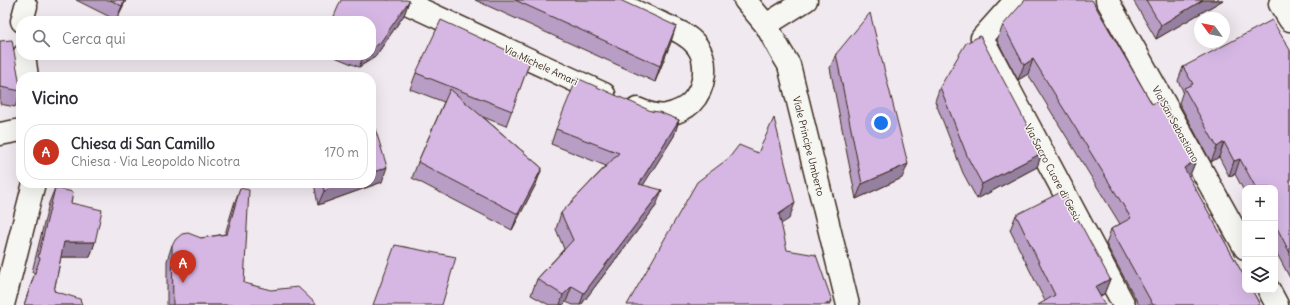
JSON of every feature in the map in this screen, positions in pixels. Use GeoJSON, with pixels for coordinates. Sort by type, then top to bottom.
{"type":"FeatureCollection","features":[{"type":"Feature","properties":{"kind":"street","name":"Via Michele Amari"},"geometry":{"type":"LineString","coordinates":[[400,0],[651,115],[665,115],[679,111],[691,103],[702,87],[704,73],[703,58],[697,47],[687,36],[610,0]]}},
{"type":"Feature","properties":{"kind":"street","name":"Viale Principe Umberto"},"geometry":{"type":"LineString","coordinates":[[744,0],[766,25],[790,65],[848,305]]}},
{"type":"Feature","properties":{"kind":"street"},"geometry":{"type":"LineString","coordinates":[[766,25],[806,0]]}},
{"type":"Feature","properties":{"kind":"street","name":"Via Sacro Cuore di Gesù"},"geometry":{"type":"LineString","coordinates":[[1016,0],[982,38],[1124,305]]}},
{"type":"Feature","properties":{"kind":"street","name":"Via San Sebastiano"},"geometry":{"type":"LineString","coordinates":[[1108,0],[1242,243]]}},
{"type":"Feature","properties":{"kind":"street"},"geometry":{"type":"LineString","coordinates":[[25,60],[26,72]]}},
{"type":"Feature","properties":{"kind":"street"},"geometry":{"type":"LineString","coordinates":[[0,134],[16,131]]}},
{"type":"Feature","properties":{"kind":"street"},"geometry":{"type":"LineString","coordinates":[[3,305],[33,188]]}},
{"type":"Feature","properties":{"kind":"street"},"geometry":{"type":"LineString","coordinates":[[1270,293],[1277,305]]}},
{"type":"Feature","properties":{"kind":"building"},"geometry":{"type":"Polygon","coordinates":[[[110,0],[124,0],[122,6],[110,0]]]}},
{"type":"Feature","properties":{"kind":"building"},"geometry":{"type":"Polygon","coordinates":[[[341,0],[409,1],[380,43],[376,46],[376,16],[334,16],[341,0]]]}},
{"type":"Feature","properties":{"kind":"building"},"geometry":{"type":"Polygon","coordinates":[[[515,0],[620,0],[676,26],[660,66],[515,0]]]}},
{"type":"Feature","properties":{"kind":"building"},"geometry":{"type":"Polygon","coordinates":[[[1025,0],[1092,0],[1152,104],[1162,99],[1196,160],[1184,168],[1242,273],[1242,293],[1254,293],[1260,305],[1153,305],[1111,229],[1131,218],[1033,59],[1024,65],[1003,25],[1025,0]]]}},
{"type":"Feature","properties":{"kind":"building"},"geometry":{"type":"Polygon","coordinates":[[[1146,0],[1203,0],[1161,25],[1146,0]]]}},
{"type":"Feature","properties":{"kind":"building"},"geometry":{"type":"Polygon","coordinates":[[[870,13],[908,164],[862,184],[836,54],[870,13]]]}},
{"type":"Feature","properties":{"kind":"building"},"geometry":{"type":"Polygon","coordinates":[[[441,20],[530,61],[512,111],[416,73],[441,20]]]}},
{"type":"Feature","properties":{"kind":"building"},"geometry":{"type":"Polygon","coordinates":[[[1272,20],[1290,50],[1290,253],[1278,230],[1278,185],[1254,185],[1240,159],[1234,161],[1224,142],[1217,147],[1184,88],[1193,84],[1183,67],[1219,48],[1230,48],[1230,42],[1272,20]]]}},
{"type":"Feature","properties":{"kind":"building"},"geometry":{"type":"Polygon","coordinates":[[[980,36],[1042,153],[982,184],[968,158],[940,87],[966,43],[980,36]]]}},
{"type":"Feature","properties":{"kind":"building"},"geometry":{"type":"Polygon","coordinates":[[[12,40],[18,72],[16,72],[16,90],[0,87],[0,41],[12,40]]]}},
{"type":"Feature","properties":{"kind":"building"},"geometry":{"type":"Polygon","coordinates":[[[577,78],[651,111],[659,112],[679,120],[639,184],[662,190],[584,293],[572,286],[563,295],[537,279],[573,240],[561,213],[619,153],[556,129],[577,78]]]}},
{"type":"Feature","properties":{"kind":"building"},"geometry":{"type":"Polygon","coordinates":[[[450,89],[542,168],[518,214],[418,162],[450,89]]]}},
{"type":"Feature","properties":{"kind":"building"},"geometry":{"type":"Polygon","coordinates":[[[774,118],[795,203],[779,214],[787,250],[816,255],[832,301],[827,303],[827,305],[627,305],[697,182],[729,158],[739,145],[758,153],[774,118]]]}},
{"type":"Feature","properties":{"kind":"building"},"geometry":{"type":"Polygon","coordinates":[[[376,131],[387,167],[376,171],[376,131]]]}},
{"type":"Feature","properties":{"kind":"building"},"geometry":{"type":"Polygon","coordinates":[[[55,188],[73,192],[71,203],[102,210],[95,242],[64,242],[54,291],[80,299],[82,305],[24,305],[40,258],[38,257],[55,188]]]}},
{"type":"Feature","properties":{"kind":"building"},"geometry":{"type":"Polygon","coordinates":[[[240,188],[249,190],[244,283],[271,290],[298,287],[317,305],[173,305],[172,245],[182,234],[188,233],[201,238],[227,234],[240,188]]]}},
{"type":"Feature","properties":{"kind":"building"},"geometry":{"type":"Polygon","coordinates":[[[323,188],[332,188],[324,191],[323,188]]]}},
{"type":"Feature","properties":{"kind":"building"},"geometry":{"type":"Polygon","coordinates":[[[1063,191],[1110,279],[1095,287],[1105,305],[1038,305],[1055,295],[1016,215],[1063,191]]]}},
{"type":"Feature","properties":{"kind":"building"},"geometry":{"type":"Polygon","coordinates":[[[395,245],[456,257],[442,305],[373,305],[395,245]]]}},
{"type":"Feature","properties":{"kind":"place","name":"Chiesa di San Camillo"},"geometry":{"type":"Point","coordinates":[183,283]}}]}
